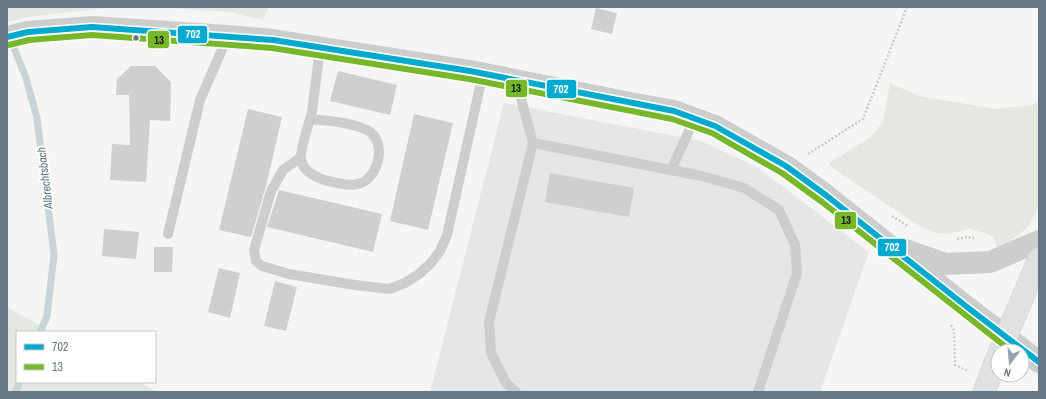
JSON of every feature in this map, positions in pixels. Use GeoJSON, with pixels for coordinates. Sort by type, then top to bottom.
{"type":"FeatureCollection","features":[{"type":"Feature","properties":{"kind":"main road"},"geometry":{"type":"LineString","coordinates":[[1003,343],[1039,259]]}},
{"type":"Feature","properties":{"kind":"main road"},"geometry":{"type":"LineString","coordinates":[[984,392],[990,376]]}},
{"type":"Feature","properties":{"kind":"street"},"geometry":{"type":"LineString","coordinates":[[7,37],[28,32],[92,27],[273,40],[483,73],[625,102],[674,110],[715,126],[786,166],[891,246],[996,343]]}},
{"type":"Feature","properties":{"kind":"street"},"geometry":{"type":"LineString","coordinates":[[891,246],[945,264],[990,262],[1039,240]]}},
{"type":"Feature","properties":{"kind":"lane"},"geometry":{"type":"LineString","coordinates":[[168,234],[200,100],[228,36]]}},
{"type":"Feature","properties":{"kind":"lane"},"geometry":{"type":"LineString","coordinates":[[310,119],[351,125],[368,131],[376,139],[379,152],[377,166],[369,178],[359,184],[345,185],[321,179],[305,170],[300,158],[310,119],[312,112],[320,48]]}},
{"type":"Feature","properties":{"kind":"lane"},"geometry":{"type":"LineString","coordinates":[[300,158],[283,170],[272,191],[254,250],[256,261],[262,266],[289,274],[355,286],[389,290],[405,283],[419,274],[431,263],[440,251],[447,235],[483,73]]}},
{"type":"Feature","properties":{"kind":"lane"},"geometry":{"type":"LineString","coordinates":[[516,80],[533,143],[489,322],[491,353],[506,383],[516,392]]}},
{"type":"Feature","properties":{"kind":"lane"},"geometry":{"type":"LineString","coordinates":[[671,170],[695,118]]}},
{"type":"Feature","properties":{"kind":"lane"},"geometry":{"type":"LineString","coordinates":[[533,143],[702,176],[744,188],[779,210],[795,245],[797,273],[758,392]]}},
{"type":"Feature","properties":{"kind":"path"},"geometry":{"type":"LineString","coordinates":[[786,166],[809,154],[863,119],[907,7]]}},
{"type":"Feature","properties":{"kind":"shaded area"},"geometry":{"type":"Polygon","coordinates":[[[7,7],[116,7],[27,17],[7,22],[7,7]]]}},
{"type":"Feature","properties":{"kind":"shaded area"},"geometry":{"type":"Polygon","coordinates":[[[154,7],[269,7],[263,20],[230,12],[154,7]]]}},
{"type":"Feature","properties":{"kind":"shaded area"},"geometry":{"type":"Polygon","coordinates":[[[890,83],[919,96],[997,109],[1032,105],[1039,101],[1039,207],[1027,228],[1010,241],[997,248],[993,237],[986,233],[969,229],[948,234],[937,233],[910,220],[830,166],[829,163],[872,136],[883,121],[890,83]]]}},
{"type":"Feature","properties":{"kind":"shaded area"},"geometry":{"type":"Polygon","coordinates":[[[504,103],[702,141],[758,168],[869,252],[820,392],[430,392],[504,103]]]}},
{"type":"Feature","properties":{"kind":"shaded area"},"geometry":{"type":"Polygon","coordinates":[[[7,307],[49,331],[16,331],[16,383],[141,383],[157,392],[7,392],[7,307]]]}},
{"type":"Feature","properties":{"kind":"building"},"geometry":{"type":"Polygon","coordinates":[[[596,8],[617,13],[612,34],[591,29],[596,8]]]}},
{"type":"Feature","properties":{"kind":"building"},"geometry":{"type":"Polygon","coordinates":[[[131,66],[155,66],[171,82],[170,121],[150,120],[146,182],[110,180],[112,144],[130,145],[129,95],[116,95],[117,79],[131,66]]]}},
{"type":"Feature","properties":{"kind":"building"},"geometry":{"type":"Polygon","coordinates":[[[338,71],[397,85],[390,115],[330,101],[338,71]]]}},
{"type":"Feature","properties":{"kind":"building"},"geometry":{"type":"Polygon","coordinates":[[[248,109],[282,117],[266,186],[251,237],[219,230],[248,109]]]}},
{"type":"Feature","properties":{"kind":"building"},"geometry":{"type":"Polygon","coordinates":[[[414,114],[453,123],[428,230],[390,221],[414,114]]]}},
{"type":"Feature","properties":{"kind":"building"},"geometry":{"type":"Polygon","coordinates":[[[550,173],[634,188],[629,217],[545,202],[550,173]]]}},
{"type":"Feature","properties":{"kind":"building"},"geometry":{"type":"Polygon","coordinates":[[[279,190],[382,214],[373,252],[267,227],[279,190]]]}},
{"type":"Feature","properties":{"kind":"building"},"geometry":{"type":"Polygon","coordinates":[[[104,229],[139,232],[136,259],[102,256],[104,229]]]}},
{"type":"Feature","properties":{"kind":"building"},"geometry":{"type":"Polygon","coordinates":[[[154,247],[173,247],[172,272],[154,272],[154,247]]]}},
{"type":"Feature","properties":{"kind":"building"},"geometry":{"type":"Polygon","coordinates":[[[219,268],[240,273],[230,318],[208,312],[219,268]]]}},
{"type":"Feature","properties":{"kind":"building"},"geometry":{"type":"Polygon","coordinates":[[[275,281],[297,287],[286,331],[264,326],[275,281]]]}},
{"type":"Feature","properties":{"kind":"waterway","name":"Albrechtsbach"},"geometry":{"type":"LineString","coordinates":[[10,38],[26,78],[37,118],[54,255],[47,316],[40,331]]}},
{"type":"Feature","properties":{"kind":"waterway","name":"Albrechtsbach"},"geometry":{"type":"LineString","coordinates":[[15,392],[20,383]]}},
{"type":"Feature","properties":{"kind":"transit line","name":"702"},"geometry":{"type":"LineString","coordinates":[[7,37],[28,32],[92,27],[273,40],[470,71],[674,111],[715,126],[786,166],[827,196],[1039,362]]}},
{"type":"Feature","properties":{"kind":"transit line","name":"13"},"geometry":{"type":"LineString","coordinates":[[9,45],[29,40],[92,35],[272,48],[469,79],[672,119],[712,133],[782,173],[822,202],[1001,343]]}}]}
